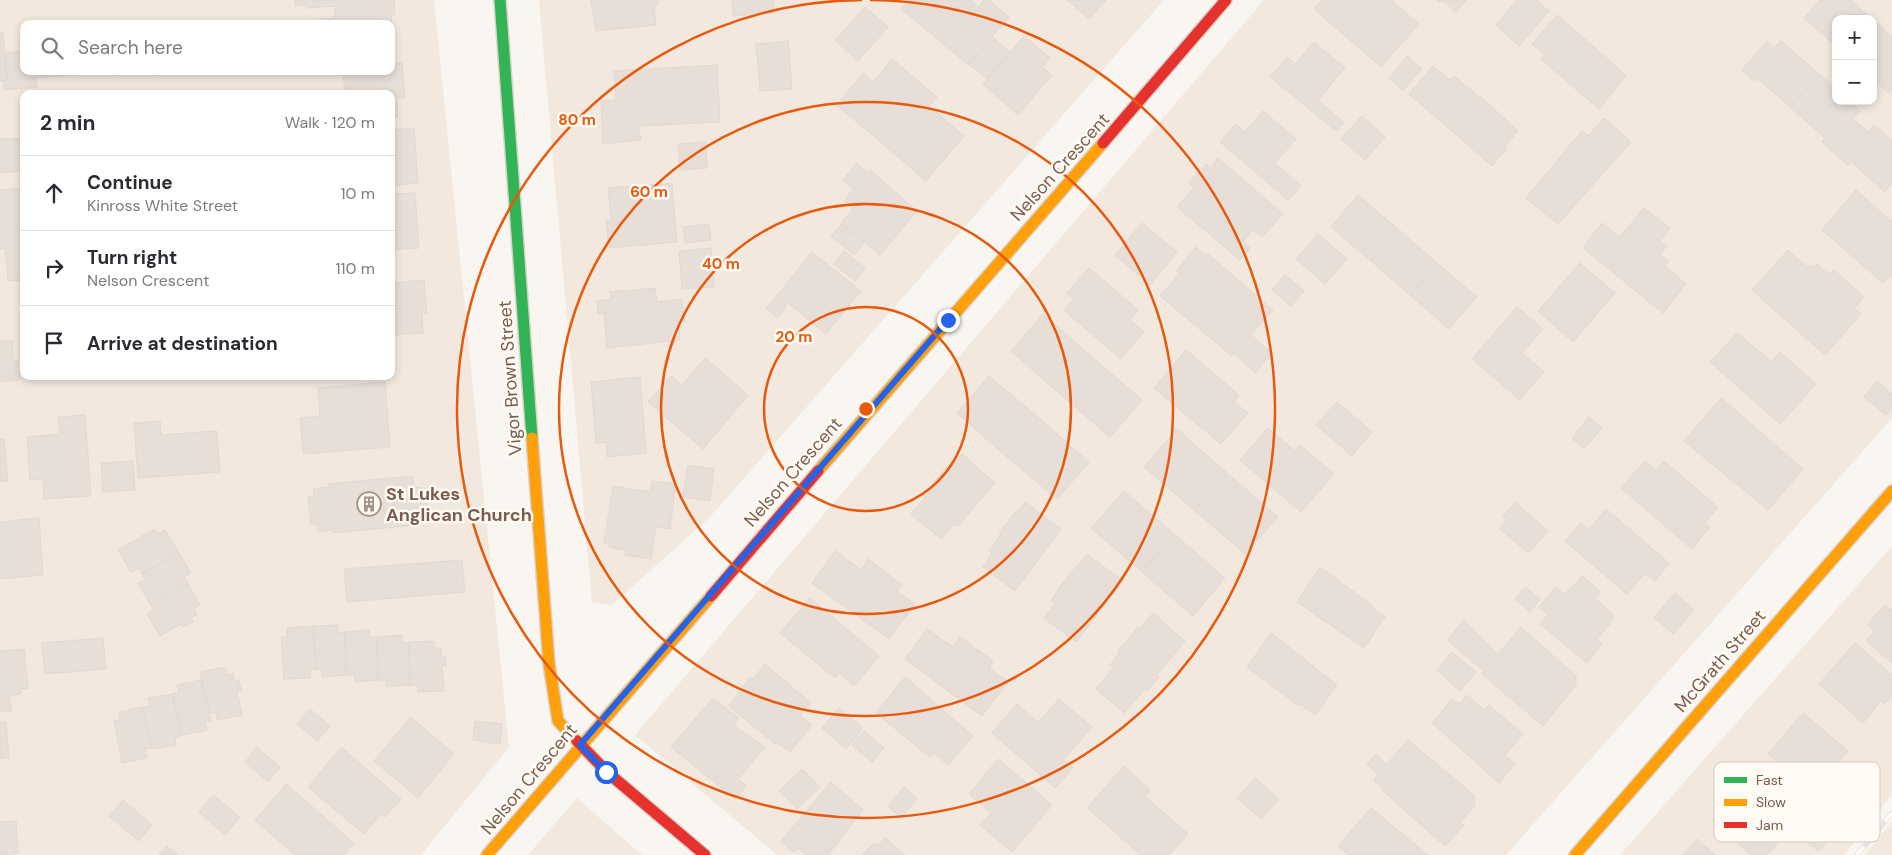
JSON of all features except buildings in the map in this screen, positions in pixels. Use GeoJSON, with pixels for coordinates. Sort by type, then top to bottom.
{"type":"FeatureCollection","features":[{"type":"Feature","properties":{"kind":"street","name":"Vigor Brown Street"},"geometry":{"type":"LineString","coordinates":[[500,0],[548,664],[558,721],[606,772],[705,855]]}},
{"type":"Feature","properties":{"kind":"street","name":"Nelson Crescent"},"geometry":{"type":"LineString","coordinates":[[487,855],[580,745],[1226,0]]}},
{"type":"Feature","properties":{"kind":"street","name":"McGrath Street"},"geometry":{"type":"LineString","coordinates":[[1575,855],[1892,491]]}},
{"type":"Feature","properties":{"kind":"shaded area"},"geometry":{"type":"Polygon","coordinates":[[[0,0],[434,0],[509,747],[421,855],[0,855],[0,0]]]}},
{"type":"Feature","properties":{"kind":"shaded area"},"geometry":{"type":"Polygon","coordinates":[[[539,0],[1164,0],[709,518],[612,605],[592,602],[539,0]]]}},
{"type":"Feature","properties":{"kind":"shaded area"},"geometry":{"type":"Polygon","coordinates":[[[1264,0],[1892,0],[1892,418],[1506,855],[777,855],[635,735],[1264,0]]]}},
{"type":"Feature","properties":{"kind":"shaded area"},"geometry":{"type":"Polygon","coordinates":[[[1892,546],[1892,795],[1880,810],[1880,762],[1714,762],[1714,842],[1854,842],[1844,855],[1620,855],[1892,546]]]}},
{"type":"Feature","properties":{"kind":"shaded area"},"geometry":{"type":"Polygon","coordinates":[[[577,798],[642,855],[528,855],[577,798]]]}},
{"type":"Feature","properties":{"kind":"shaded area"},"geometry":{"type":"Polygon","coordinates":[[[1892,822],[1892,855],[1865,855],[1876,842],[1880,842],[1880,837],[1892,822]]]}},
{"type":"Feature","properties":{"kind":"railway"},"geometry":{"type":"LineString","coordinates":[[1880,827],[1892,813]]}},
{"type":"Feature","properties":{"kind":"railway"},"geometry":{"type":"LineString","coordinates":[[1857,855],[1868,842]]}},
{"type":"Feature","properties":{"kind":"traffic: fast"},"geometry":{"type":"LineString","coordinates":[[500,0],[532,438]]}},
{"type":"Feature","properties":{"kind":"traffic: slow"},"geometry":{"type":"LineString","coordinates":[[818,471],[1103,143]]}},
{"type":"Feature","properties":{"kind":"traffic: slow"},"geometry":{"type":"LineString","coordinates":[[532,438],[549,664],[558,721],[577,741]]}},
{"type":"Feature","properties":{"kind":"traffic: slow"},"geometry":{"type":"LineString","coordinates":[[1575,855],[1892,491]]}},
{"type":"Feature","properties":{"kind":"traffic: slow"},"geometry":{"type":"LineString","coordinates":[[487,855],[711,596]]}},
{"type":"Feature","properties":{"kind":"traffic: jam"},"geometry":{"type":"LineString","coordinates":[[1103,143],[1226,0]]}},
{"type":"Feature","properties":{"kind":"traffic: jam"},"geometry":{"type":"LineString","coordinates":[[711,596],[818,471]]}},
{"type":"Feature","properties":{"kind":"traffic: jam"},"geometry":{"type":"LineString","coordinates":[[577,741],[607,772],[705,855]]}},
{"type":"Feature","properties":{"kind":"place","name":"St Lukes Anglican Church"},"geometry":{"type":"Point","coordinates":[369,504]}},
{"type":"Feature","properties":{"kind":"route"},"geometry":{"type":"LineString","coordinates":[[606,772],[580,745],[948,320]]}}]}
